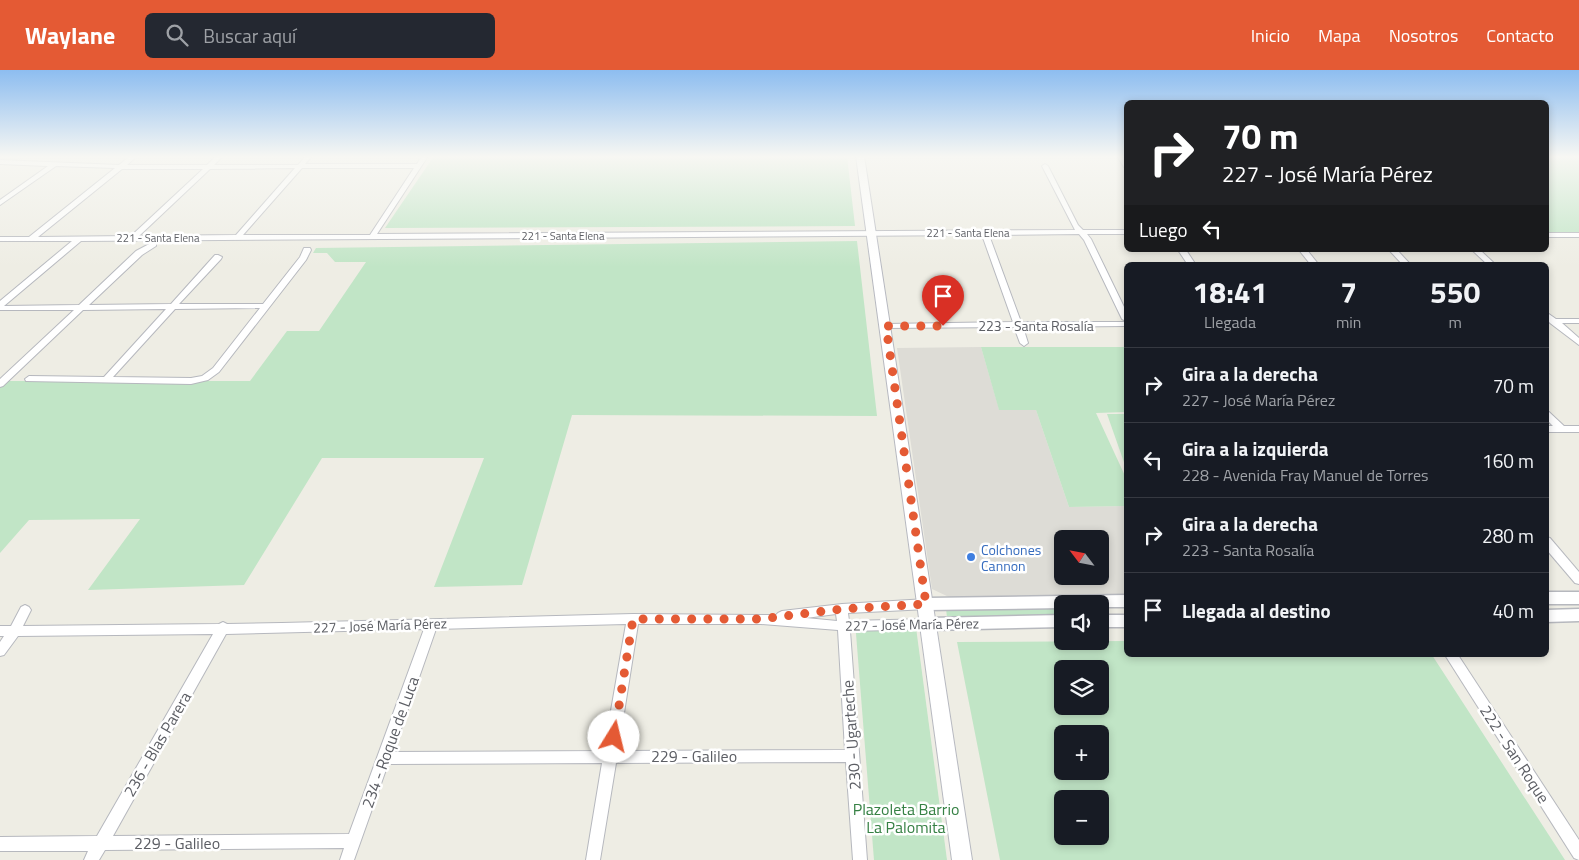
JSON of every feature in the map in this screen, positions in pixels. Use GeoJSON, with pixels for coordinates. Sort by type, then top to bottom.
{"type":"FeatureCollection","features":[{"type":"Feature","properties":{"kind":"main road"},"geometry":{"type":"LineString","coordinates":[[866,193],[930,624],[962,860]]}},
{"type":"Feature","properties":{"kind":"street"},"geometry":{"type":"LineString","coordinates":[[0,193],[12,193]]}},
{"type":"Feature","properties":{"kind":"street"},"geometry":{"type":"LineString","coordinates":[[0,203],[12,193]]}},
{"type":"Feature","properties":{"kind":"street"},"geometry":{"type":"LineString","coordinates":[[32,238],[88,193]]}},
{"type":"Feature","properties":{"kind":"street"},"geometry":{"type":"LineString","coordinates":[[133,238],[181,193]]}},
{"type":"Feature","properties":{"kind":"street"},"geometry":{"type":"LineString","coordinates":[[238,237],[276,193]]}},
{"type":"Feature","properties":{"kind":"street"},"geometry":{"type":"LineString","coordinates":[[372,237],[401,193]]}},
{"type":"Feature","properties":{"kind":"street"},"geometry":{"type":"LineString","coordinates":[[1058,193],[1075,226],[1087,239],[1124,315]]}},
{"type":"Feature","properties":{"kind":"street","name":"221 - Santa Elena"},"geometry":{"type":"LineString","coordinates":[[0,238],[1124,232]]}},
{"type":"Feature","properties":{"kind":"street"},"geometry":{"type":"LineString","coordinates":[[984,233],[1024,343]]}},
{"type":"Feature","properties":{"kind":"street"},"geometry":{"type":"LineString","coordinates":[[1549,235],[1579,235]]}},
{"type":"Feature","properties":{"kind":"street"},"geometry":{"type":"LineString","coordinates":[[29,379],[191,380],[211,375],[262,306],[304,258],[307,250],[318,237]]}},
{"type":"Feature","properties":{"kind":"street"},"geometry":{"type":"LineString","coordinates":[[0,307],[80,238]]}},
{"type":"Feature","properties":{"kind":"street"},"geometry":{"type":"LineString","coordinates":[[0,384],[87,308],[139,253],[161,238]]}},
{"type":"Feature","properties":{"kind":"street"},"geometry":{"type":"LineString","coordinates":[[1305,252],[1313,262]]}},
{"type":"Feature","properties":{"kind":"street"},"geometry":{"type":"LineString","coordinates":[[1394,252],[1404,262]]}},
{"type":"Feature","properties":{"kind":"street"},"geometry":{"type":"LineString","coordinates":[[1478,252],[1489,262]]}},
{"type":"Feature","properties":{"kind":"street"},"geometry":{"type":"LineString","coordinates":[[107,379],[218,257]]}},
{"type":"Feature","properties":{"kind":"street"},"geometry":{"type":"LineString","coordinates":[[0,307],[262,306]]}},
{"type":"Feature","properties":{"kind":"street"},"geometry":{"type":"LineString","coordinates":[[1551,321],[1579,321]]}},
{"type":"Feature","properties":{"kind":"street"},"geometry":{"type":"LineString","coordinates":[[1551,321],[1579,342]]}},
{"type":"Feature","properties":{"kind":"street","name":"223 - Santa Rosalía"},"geometry":{"type":"LineString","coordinates":[[886,326],[1124,324]]}},
{"type":"Feature","properties":{"kind":"street"},"geometry":{"type":"LineString","coordinates":[[1549,417],[1562,429]]}},
{"type":"Feature","properties":{"kind":"street"},"geometry":{"type":"LineString","coordinates":[[1549,429],[1579,429]]}},
{"type":"Feature","properties":{"kind":"street"},"geometry":{"type":"LineString","coordinates":[[1549,544],[1579,580]]}},
{"type":"Feature","properties":{"kind":"street"},"geometry":{"type":"LineString","coordinates":[[1549,598],[1579,598]]}},
{"type":"Feature","properties":{"kind":"street","name":"227 - José María Pérez"},"geometry":{"type":"LineString","coordinates":[[761,619],[842,609],[926,604],[1124,601]]}},
{"type":"Feature","properties":{"kind":"street","name":"230 - Ugarteche"},"geometry":{"type":"LineString","coordinates":[[842,609],[860,860]]}},
{"type":"Feature","properties":{"kind":"street"},"geometry":{"type":"LineString","coordinates":[[0,651],[15,631],[25,610]]}},
{"type":"Feature","properties":{"kind":"street"},"geometry":{"type":"LineString","coordinates":[[1549,616],[1579,615]]}},
{"type":"Feature","properties":{"kind":"street"},"geometry":{"type":"LineString","coordinates":[[594,860],[633,619]]}},
{"type":"Feature","properties":{"kind":"street","name":"227 - José María Pérez"},"geometry":{"type":"LineString","coordinates":[[0,631],[633,619],[761,619],[843,626],[1054,621]]}},
{"type":"Feature","properties":{"kind":"street"},"geometry":{"type":"LineString","coordinates":[[1109,621],[1124,621]]}},
{"type":"Feature","properties":{"kind":"street","name":"234 - Roque de Luca"},"geometry":{"type":"LineString","coordinates":[[347,860],[432,624]]}},
{"type":"Feature","properties":{"kind":"street","name":"236 - Blas Parera"},"geometry":{"type":"LineString","coordinates":[[91,860],[224,628]]}},
{"type":"Feature","properties":{"kind":"street","name":"222 - San Roque"},"geometry":{"type":"LineString","coordinates":[[1452,657],[1579,853]]}},
{"type":"Feature","properties":{"kind":"street","name":"229 - Galileo"},"geometry":{"type":"LineString","coordinates":[[385,758],[853,756]]}},
{"type":"Feature","properties":{"kind":"street","name":"229 - Galileo"},"geometry":{"type":"LineString","coordinates":[[0,844],[353,841]]}},
{"type":"Feature","properties":{"kind":"shaded area"},"geometry":{"type":"Polygon","coordinates":[[[981,347],[999,409],[1036,410],[1069,507],[1124,506],[1124,596],[1054,595],[1054,597],[951,598],[932,589],[897,348],[981,347]]]}},
{"type":"Feature","properties":{"kind":"green space"},"geometry":{"type":"Polygon","coordinates":[[[409,193],[851,193],[855,226],[385,228],[409,193]]]}},
{"type":"Feature","properties":{"kind":"green space"},"geometry":{"type":"Polygon","coordinates":[[[1549,193],[1579,193],[1579,232],[1549,232],[1549,193]]]}},
{"type":"Feature","properties":{"kind":"green space"},"geometry":{"type":"Polygon","coordinates":[[[857,241],[877,416],[572,415],[522,585],[434,587],[484,458],[322,458],[244,585],[88,590],[140,519],[29,520],[0,553],[0,388],[8,381],[250,381],[287,331],[319,331],[366,262],[335,262],[327,253],[313,253],[316,248],[857,241]]]}},
{"type":"Feature","properties":{"kind":"green space"},"geometry":{"type":"Polygon","coordinates":[[[981,347],[1124,347],[1124,412],[1096,413],[1124,474],[1124,506],[1069,507],[1036,410],[999,410],[981,347]]]}},
{"type":"Feature","properties":{"kind":"green space"},"geometry":{"type":"Polygon","coordinates":[[[1107,414],[1124,414],[1124,462],[1107,414]]]}},
{"type":"Feature","properties":{"kind":"green space"},"geometry":{"type":"Polygon","coordinates":[[[1054,608],[1054,616],[947,617],[946,609],[1054,608]]]}},
{"type":"Feature","properties":{"kind":"green space","name":"Plazoleta Barrio La Palomita"},"geometry":{"type":"Polygon","coordinates":[[[915,620],[947,860],[874,860],[855,621],[915,620]]]}},
{"type":"Feature","properties":{"kind":"green space"},"geometry":{"type":"Polygon","coordinates":[[[1054,641],[1054,650],[1109,650],[1109,641],[1124,641],[1124,657],[1433,657],[1565,860],[1000,860],[957,642],[1054,641]]]}},
{"type":"Feature","properties":{"kind":"place","name":"Colchones Cannon"},"geometry":{"type":"Point","coordinates":[971,557]}},
{"type":"Feature","properties":{"kind":"route"},"geometry":{"type":"LineString","coordinates":[[614,737],[633,619],[761,619],[842,609],[926,604],[886,326],[943,326]]}}]}
